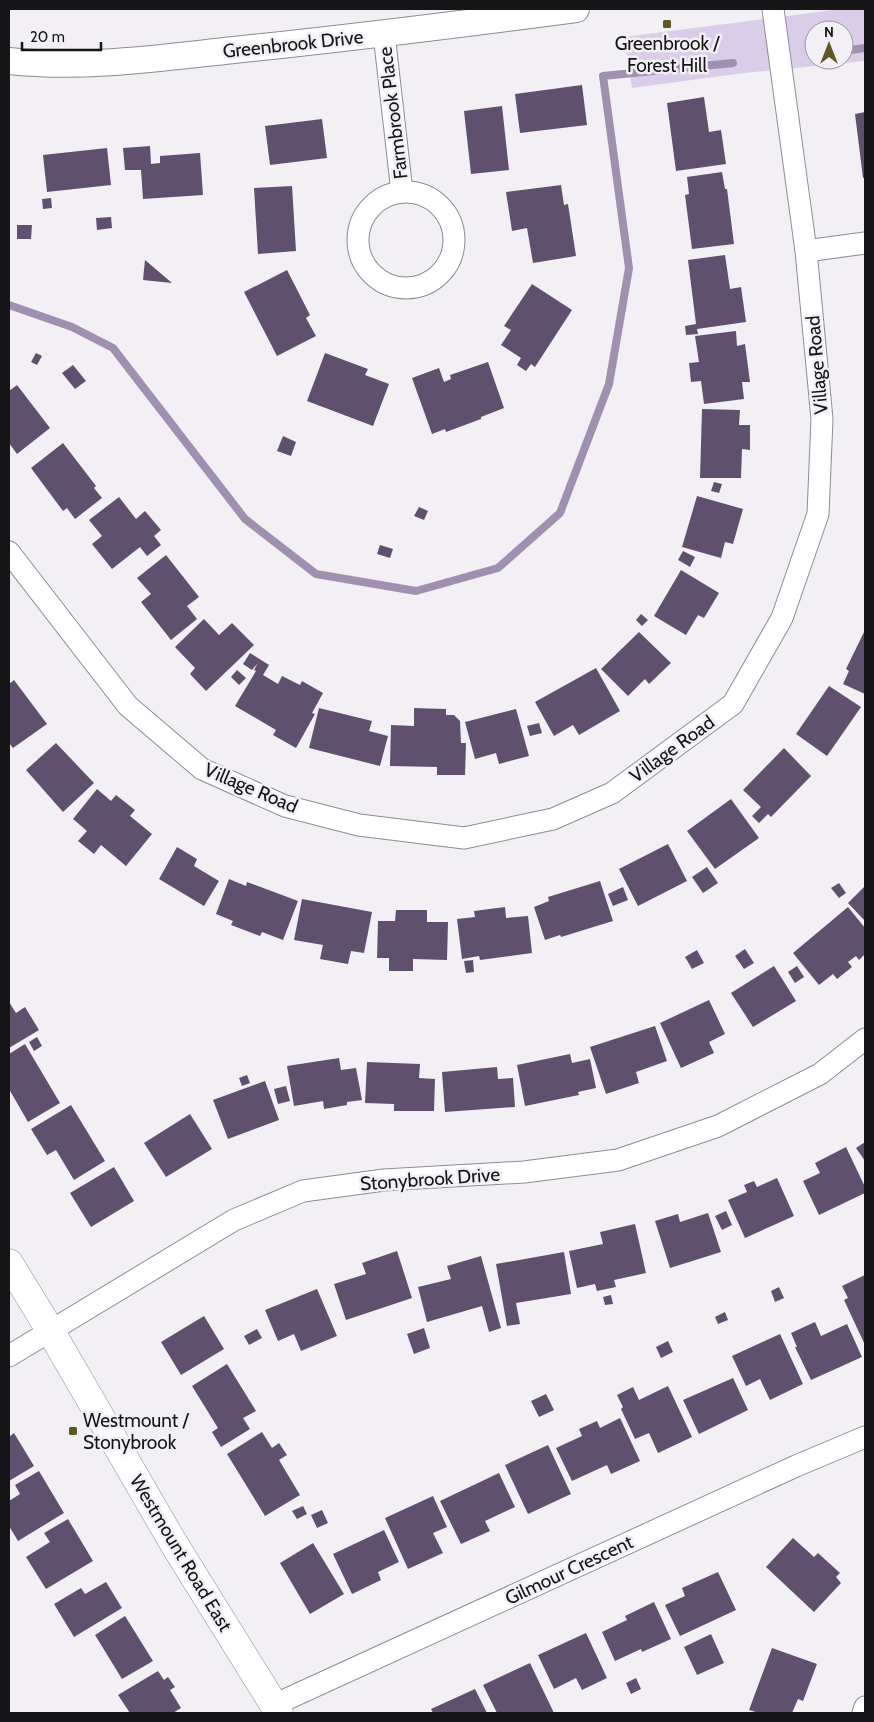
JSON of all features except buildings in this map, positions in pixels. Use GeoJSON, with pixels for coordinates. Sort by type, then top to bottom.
{"type":"FeatureCollection","features":[{"type":"Feature","properties":{"kind":"main road","name":"Westmount Road East"},"geometry":{"type":"LineString","coordinates":[[9,1263],[174,1544],[276,1709]]}},
{"type":"Feature","properties":{"kind":"street","name":"Greenbrook Drive"},"geometry":{"type":"LineString","coordinates":[[9,61],[40,64],[98,64],[384,34],[576,9]]}},
{"type":"Feature","properties":{"kind":"street","name":"Village Road"},"geometry":{"type":"LineString","coordinates":[[9,552],[128,706],[202,769],[285,806],[359,825],[464,838],[553,819],[612,793],[733,704],[782,618],[818,514],[822,419],[806,252],[773,9]]}},
{"type":"Feature","properties":{"kind":"street","name":"Farmbrook Place"},"geometry":{"type":"LineString","coordinates":[[384,34],[402,192]]}},
{"type":"Feature","properties":{"kind":"street","name":"Farmbrook Place"},"geometry":{"type":"LineString","coordinates":[[402,192],[424,195],[439,204],[449,217],[454,233],[454,250],[447,266],[438,277],[423,286],[409,288],[392,286],[380,281],[368,270],[360,254],[357,238],[362,221],[371,206],[386,196],[402,192]]}},
{"type":"Feature","properties":{"kind":"street"},"geometry":{"type":"LineString","coordinates":[[806,252],[865,242]]}},
{"type":"Feature","properties":{"kind":"street","name":"Stonybrook Drive"},"geometry":{"type":"LineString","coordinates":[[9,1356],[234,1220],[303,1191],[384,1180],[524,1172],[618,1160],[718,1126],[820,1074],[865,1039]]}},
{"type":"Feature","properties":{"kind":"street","name":"Gilmour Crescent"},"geometry":{"type":"LineString","coordinates":[[276,1709],[787,1470],[865,1437]]}},
{"type":"Feature","properties":{"kind":"street"},"geometry":{"type":"LineString","coordinates":[[863,1713],[865,1707]]}},
{"type":"Feature","properties":{"kind":"shaded area"},"geometry":{"type":"Polygon","coordinates":[[[841,9],[865,9],[865,61],[854,62],[854,20],[804,20],[804,67],[632,88],[624,37],[841,9]]]}},
{"type":"Feature","properties":{"kind":"waterway"},"geometry":{"type":"LineString","coordinates":[[854,50],[865,48]]}},
{"type":"Feature","properties":{"kind":"waterway"},"geometry":{"type":"LineString","coordinates":[[9,305],[72,327],[113,348],[245,519],[316,574],[416,591],[498,568],[560,513],[609,384],[629,268],[603,76],[733,63]]}},
{"type":"Feature","properties":{"kind":"place","name":"Greenbrook / Forest Hill"},"geometry":{"type":"Point","coordinates":[667,24]}},
{"type":"Feature","properties":{"kind":"place","name":"Westmount / Stonybrook"},"geometry":{"type":"Point","coordinates":[73,1431]}}]}
